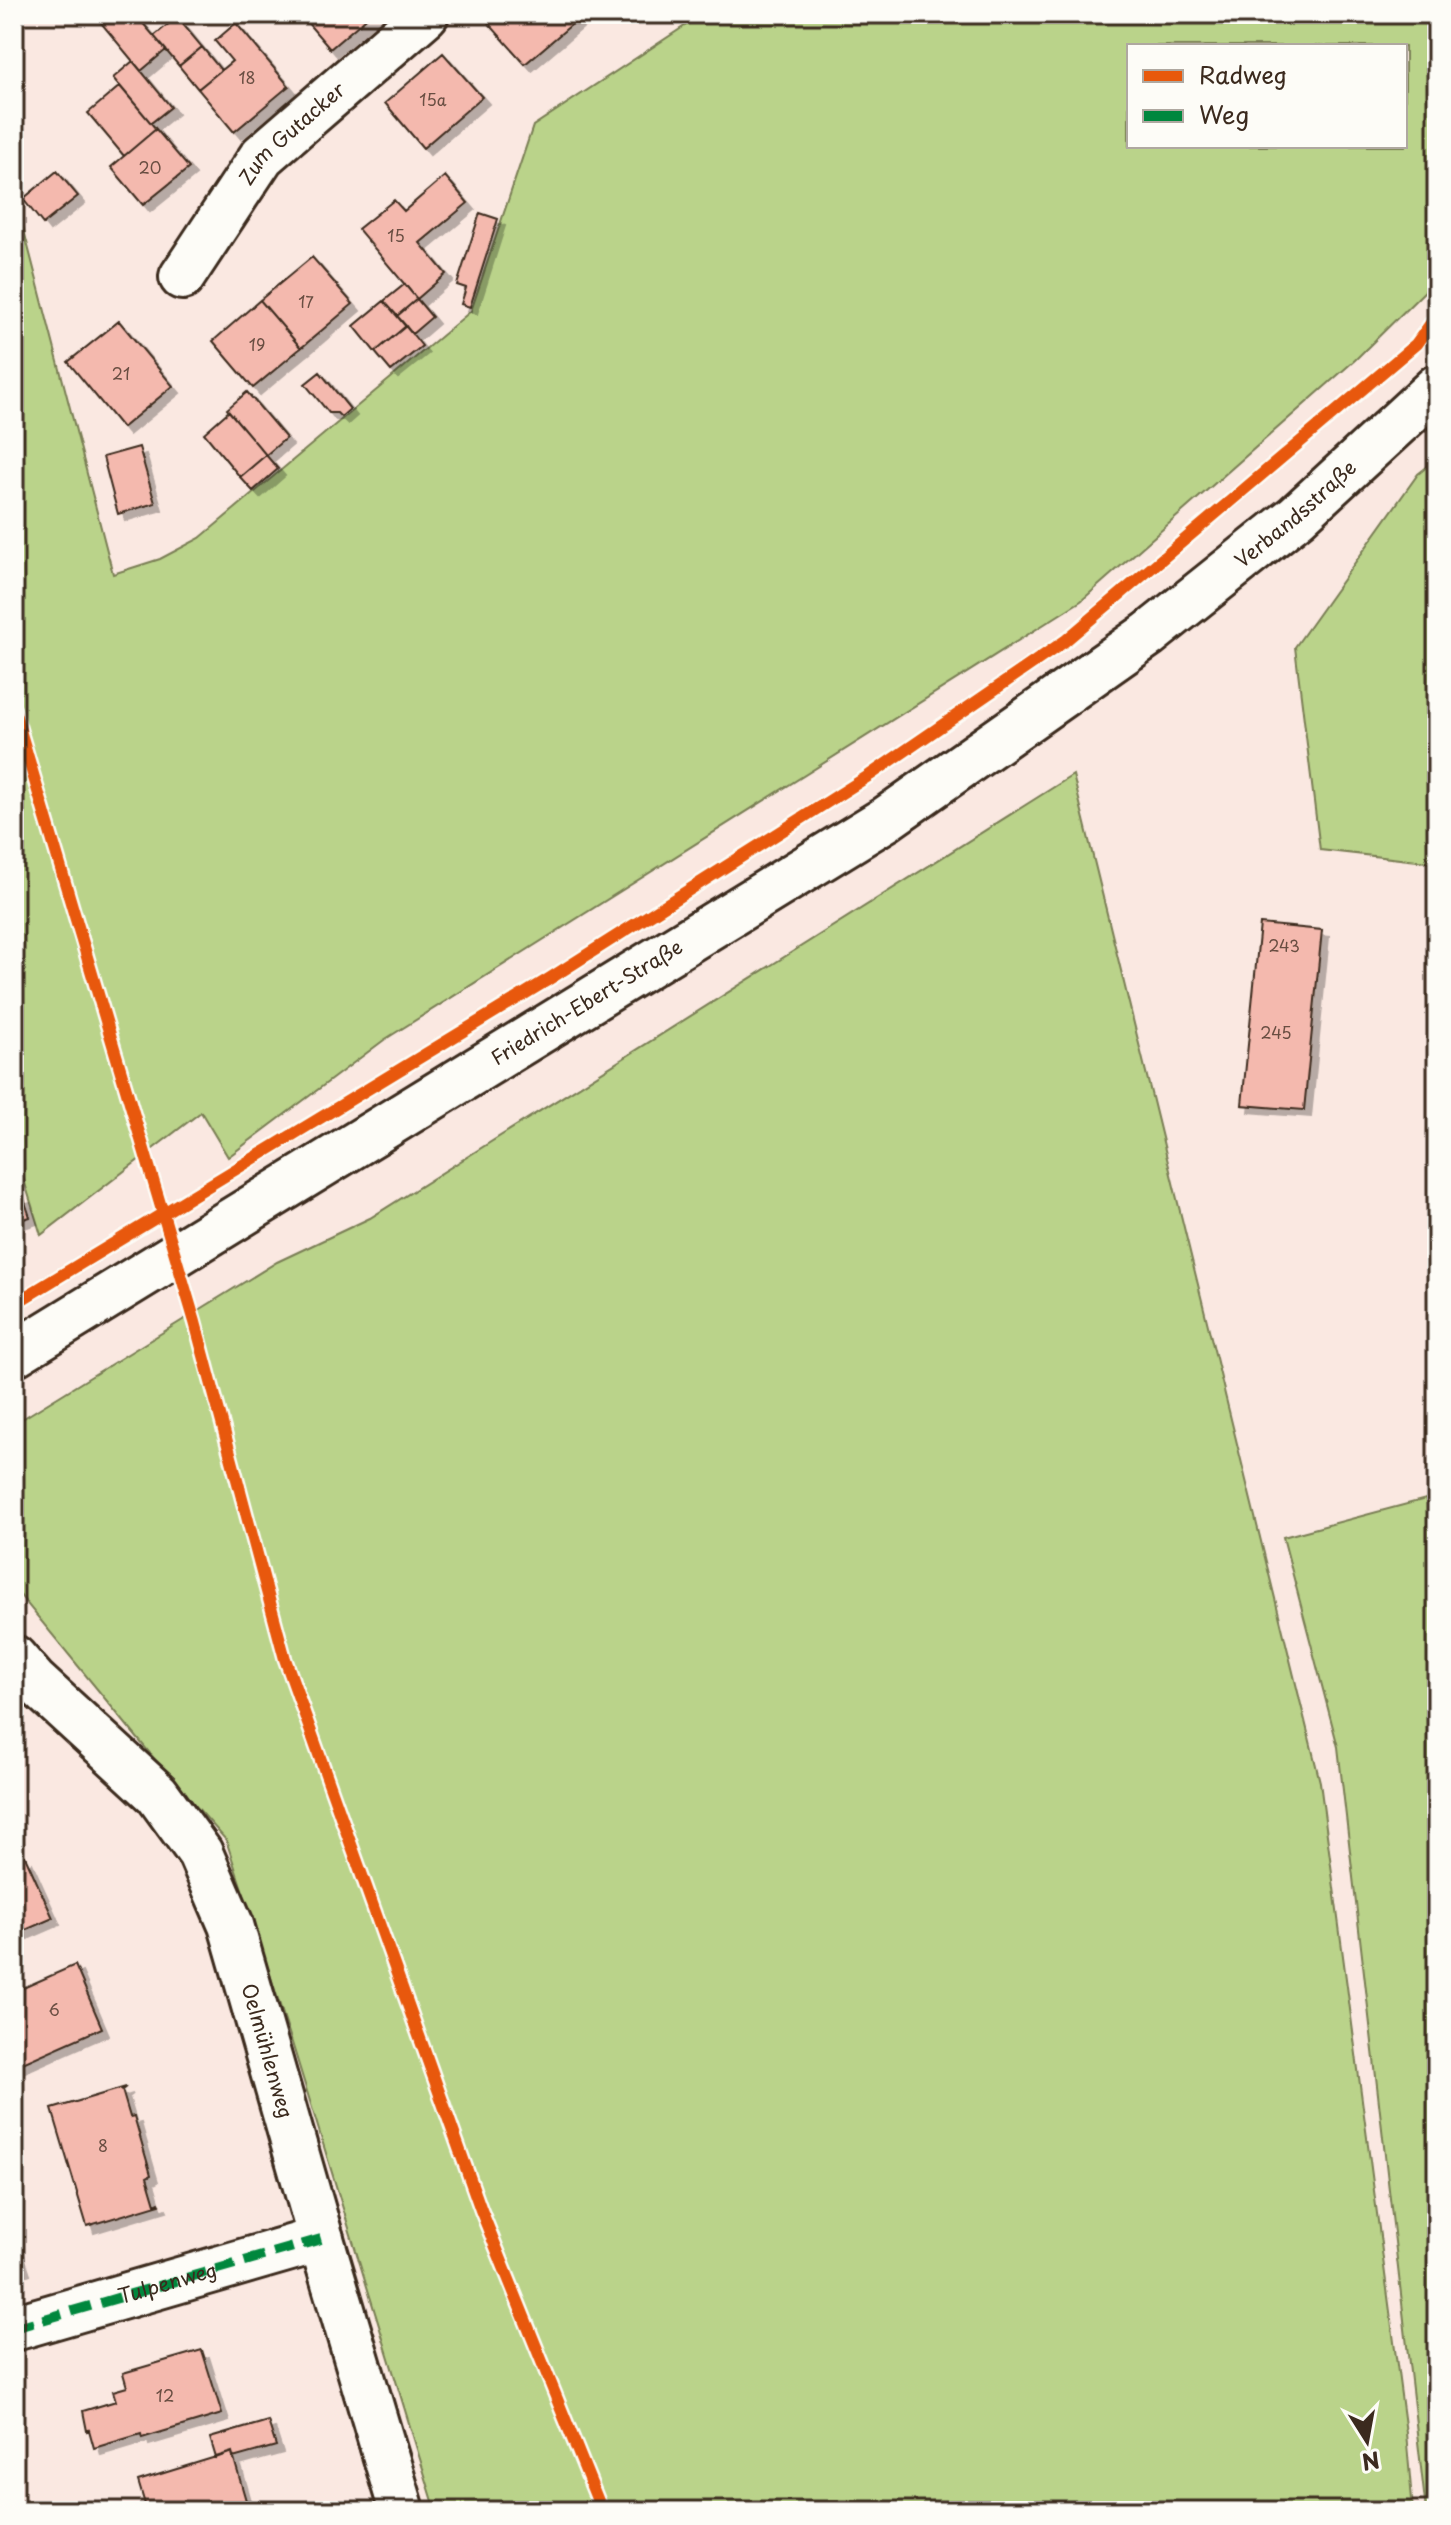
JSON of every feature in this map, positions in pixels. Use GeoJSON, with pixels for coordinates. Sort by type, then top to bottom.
{"type":"FeatureCollection","features":[{"type":"Feature","properties":{"kind":"main road","name":"Zum Gutacker"},"geometry":{"type":"LineString","coordinates":[[182,277],[262,156],[426,14]]}},
{"type":"Feature","properties":{"kind":"main road","name":"Verbandsstraße"},"geometry":{"type":"LineString","coordinates":[[1149,634],[1297,516],[1437,387]]}},
{"type":"Feature","properties":{"kind":"main road","name":"Friedrich-Ebert-Straße"},"geometry":{"type":"LineString","coordinates":[[14,1354],[886,819],[1149,634]]}},
{"type":"Feature","properties":{"kind":"main road","name":"Oelmühlenweg"},"geometry":{"type":"LineString","coordinates":[[14,1658],[34,1681],[157,1794],[200,1853],[231,1925],[402,2511]]}},
{"type":"Feature","properties":{"kind":"main road","name":"Tulpenweg"},"geometry":{"type":"LineString","coordinates":[[14,2328],[321,2239]]}},
{"type":"Feature","properties":{"kind":"green space"},"geometry":{"type":"Polygon","coordinates":[[[703,14],[1437,14],[1437,279],[1355,360],[1081,601],[384,1040],[228,1157],[201,1112],[41,1235],[14,1148],[14,192],[113,574],[160,559],[200,538],[471,311],[533,126],[703,14]]]}},
{"type":"Feature","properties":{"kind":"green space"},"geometry":{"type":"Polygon","coordinates":[[[1437,459],[1437,883],[1435,863],[1320,850],[1295,647],[1418,474],[1437,459]]]}},
{"type":"Feature","properties":{"kind":"green space"},"geometry":{"type":"Polygon","coordinates":[[[1073,775],[1320,1782],[1406,2433],[1413,2511],[436,2511],[289,2033],[226,1840],[157,1762],[14,1588],[14,1424],[277,1262],[370,1218],[1073,775]]]}},
{"type":"Feature","properties":{"kind":"green space"},"geometry":{"type":"Polygon","coordinates":[[[1437,1496],[1437,2511],[1426,2511],[1338,1747],[1283,1537],[1437,1496]]]}},
{"type":"Feature","properties":{"kind":"building"},"geometry":{"type":"Polygon","coordinates":[[[102,14],[135,14],[166,50],[141,71],[97,18],[102,14]]]}},
{"type":"Feature","properties":{"kind":"building"},"geometry":{"type":"Polygon","coordinates":[[[300,14],[371,14],[330,49],[300,14]]]}},
{"type":"Feature","properties":{"kind":"building"},"geometry":{"type":"Polygon","coordinates":[[[487,14],[584,14],[525,64],[483,17],[487,14]]]}},
{"type":"Feature","properties":{"kind":"building"},"geometry":{"type":"Polygon","coordinates":[[[177,17],[202,47],[179,66],[154,36],[177,17]]]}},
{"type":"Feature","properties":{"kind":"building"},"geometry":{"type":"Polygon","coordinates":[[[236,23],[289,86],[234,132],[198,89],[232,61],[215,41],[236,23]]]}},
{"type":"Feature","properties":{"kind":"building"},"geometry":{"type":"Polygon","coordinates":[[[202,47],[221,70],[198,89],[179,66],[202,47]]]}},
{"type":"Feature","properties":{"kind":"building"},"geometry":{"type":"Polygon","coordinates":[[[443,53],[482,97],[423,148],[385,103],[443,53]]]}},
{"type":"Feature","properties":{"kind":"building"},"geometry":{"type":"Polygon","coordinates":[[[133,61],[171,107],[151,123],[113,78],[133,61]]]}},
{"type":"Feature","properties":{"kind":"building"},"geometry":{"type":"Polygon","coordinates":[[[120,86],[156,129],[124,156],[88,113],[120,86]]]}},
{"type":"Feature","properties":{"kind":"building"},"geometry":{"type":"Polygon","coordinates":[[[156,129],[189,168],[143,205],[111,167],[156,129]]]}},
{"type":"Feature","properties":{"kind":"building"},"geometry":{"type":"Polygon","coordinates":[[[57,171],[78,196],[43,224],[23,199],[57,171]]]}},
{"type":"Feature","properties":{"kind":"building"},"geometry":{"type":"Polygon","coordinates":[[[445,176],[468,203],[420,243],[446,274],[417,299],[358,229],[394,200],[404,211],[445,176]]]}},
{"type":"Feature","properties":{"kind":"building"},"geometry":{"type":"Polygon","coordinates":[[[480,213],[498,219],[470,307],[461,304],[466,288],[457,285],[480,213]]]}},
{"type":"Feature","properties":{"kind":"building"},"geometry":{"type":"Polygon","coordinates":[[[312,257],[353,304],[301,348],[260,300],[312,257]]]}},
{"type":"Feature","properties":{"kind":"building"},"geometry":{"type":"Polygon","coordinates":[[[405,284],[417,299],[397,316],[384,301],[405,284]]]}},
{"type":"Feature","properties":{"kind":"building"},"geometry":{"type":"Polygon","coordinates":[[[417,299],[432,317],[412,334],[397,316],[417,299]]]}},
{"type":"Feature","properties":{"kind":"building"},"geometry":{"type":"Polygon","coordinates":[[[260,300],[301,348],[253,388],[213,341],[260,300]]]}},
{"type":"Feature","properties":{"kind":"building"},"geometry":{"type":"Polygon","coordinates":[[[384,301],[406,326],[375,352],[354,326],[384,301]]]}},
{"type":"Feature","properties":{"kind":"building"},"geometry":{"type":"Polygon","coordinates":[[[119,321],[173,386],[122,428],[68,362],[119,321]]]}},
{"type":"Feature","properties":{"kind":"building"},"geometry":{"type":"Polygon","coordinates":[[[406,326],[422,346],[391,371],[375,352],[406,326]]]}},
{"type":"Feature","properties":{"kind":"building"},"geometry":{"type":"Polygon","coordinates":[[[320,372],[350,409],[341,417],[337,413],[329,413],[305,384],[320,372]]]}},
{"type":"Feature","properties":{"kind":"building"},"geometry":{"type":"Polygon","coordinates":[[[247,392],[286,438],[266,455],[227,409],[247,392]]]}},
{"type":"Feature","properties":{"kind":"building"},"geometry":{"type":"Polygon","coordinates":[[[229,411],[266,455],[240,477],[204,433],[229,411]]]}},
{"type":"Feature","properties":{"kind":"building"},"geometry":{"type":"Polygon","coordinates":[[[139,447],[155,503],[118,514],[103,457],[139,447]]]}},
{"type":"Feature","properties":{"kind":"building"},"geometry":{"type":"Polygon","coordinates":[[[266,455],[278,469],[253,491],[240,477],[266,455]]]}},
{"type":"Feature","properties":{"kind":"building"},"geometry":{"type":"Polygon","coordinates":[[[1260,924],[1322,930],[1304,1110],[1242,1105],[1260,924]]]}},
{"type":"Feature","properties":{"kind":"building"},"geometry":{"type":"Polygon","coordinates":[[[23,1196],[30,1217],[14,1222],[14,1199],[23,1196]]]}},
{"type":"Feature","properties":{"kind":"building"},"geometry":{"type":"Polygon","coordinates":[[[25,1856],[53,1918],[14,1935],[14,1861],[25,1856]]]}},
{"type":"Feature","properties":{"kind":"building"},"geometry":{"type":"Polygon","coordinates":[[[75,1965],[102,2028],[16,2066],[14,1992],[75,1965]]]}},
{"type":"Feature","properties":{"kind":"building"},"geometry":{"type":"Polygon","coordinates":[[[126,2087],[122,2090],[130,2117],[134,2116],[151,2175],[147,2177],[155,2204],[160,2204],[87,2226],[52,2109],[126,2087]]]}},
{"type":"Feature","properties":{"kind":"building"},"geometry":{"type":"Polygon","coordinates":[[[17,2249],[23,2267],[14,2270],[14,2250],[17,2249]]]}},
{"type":"Feature","properties":{"kind":"building"},"geometry":{"type":"Polygon","coordinates":[[[202,2350],[222,2414],[142,2438],[141,2434],[94,2448],[83,2411],[116,2401],[113,2391],[127,2387],[123,2373],[202,2350]]]}},
{"type":"Feature","properties":{"kind":"building"},"geometry":{"type":"Polygon","coordinates":[[[268,2421],[276,2446],[233,2458],[232,2452],[216,2458],[210,2438],[268,2421]]]}},
{"type":"Feature","properties":{"kind":"building"},"geometry":{"type":"Polygon","coordinates":[[[232,2452],[249,2511],[147,2511],[138,2481],[232,2452]]]}},
{"type":"Feature","properties":{"kind":"marked path"},"geometry":{"type":"LineString","coordinates":[[14,2328],[321,2239]]}},
{"type":"Feature","properties":{"kind":"cycle path"},"geometry":{"type":"LineString","coordinates":[[14,1304],[549,979],[870,775],[1065,641],[1416,344],[1437,315]]}},
{"type":"Feature","properties":{"kind":"cycle path"},"geometry":{"type":"LineString","coordinates":[[14,710],[195,1322],[285,1659],[481,2210],[602,2511]]}}]}
